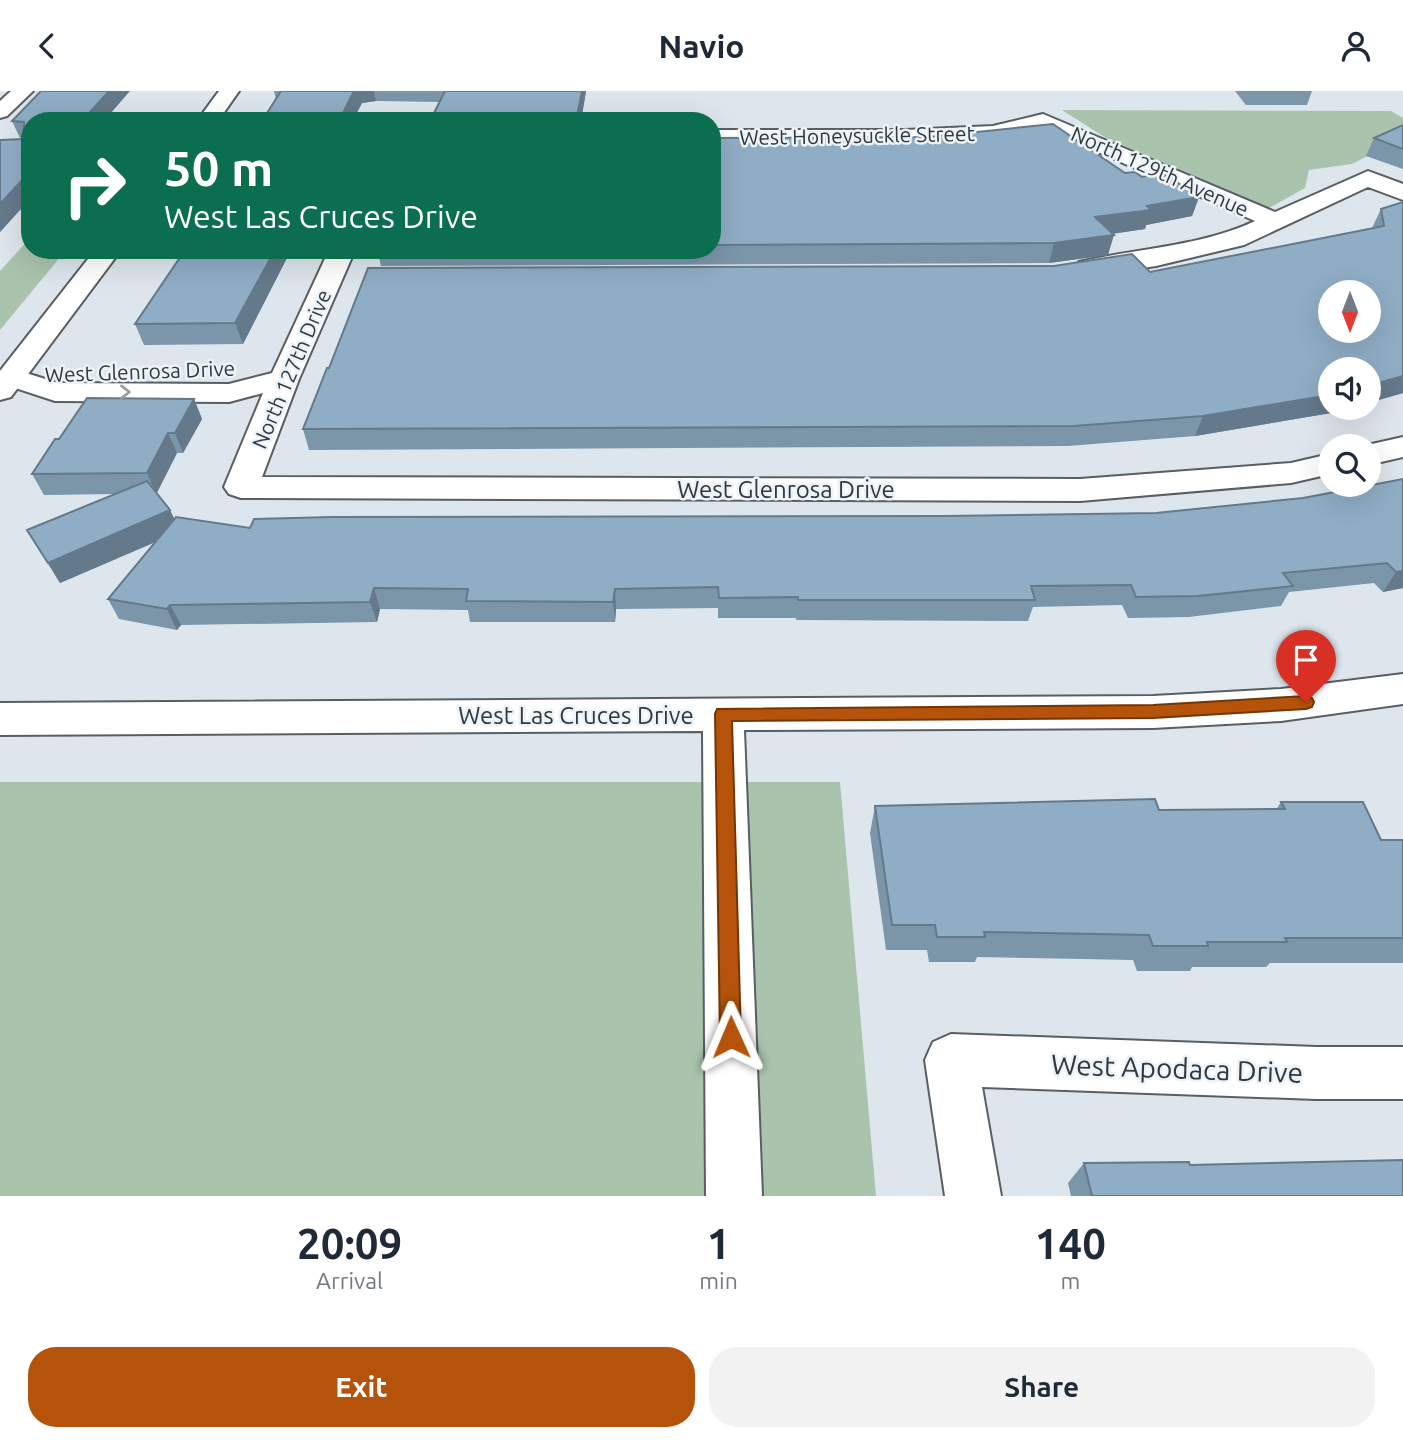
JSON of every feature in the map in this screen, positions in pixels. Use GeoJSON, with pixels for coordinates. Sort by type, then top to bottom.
{"type":"FeatureCollection","features":[{"type":"Feature","properties":{"kind":"street"},"geometry":{"type":"LineString","coordinates":[[214,112],[229,91]]}},
{"type":"Feature","properties":{"kind":"street"},"geometry":{"type":"LineString","coordinates":[[0,112],[13,95]]}},
{"type":"Feature","properties":{"kind":"street","name":"West Honeysuckle Street"},"geometry":{"type":"LineString","coordinates":[[721,137],[905,137],[993,132],[1043,120]]}},
{"type":"Feature","properties":{"kind":"street","name":"North 129th Avenue"},"geometry":{"type":"LineString","coordinates":[[1043,120],[1277,222]]}},
{"type":"Feature","properties":{"kind":"street"},"geometry":{"type":"LineString","coordinates":[[1063,272],[1156,258],[1235,240],[1368,178],[1403,193]]}},
{"type":"Feature","properties":{"kind":"street"},"geometry":{"type":"LineString","coordinates":[[5,384],[101,259]]}},
{"type":"Feature","properties":{"kind":"street","name":"North 127th Drive"},"geometry":{"type":"LineString","coordinates":[[240,487],[284,379],[344,277],[343,259]]}},
{"type":"Feature","properties":{"kind":"street","name":"West Glenrosa Drive"},"geometry":{"type":"LineString","coordinates":[[5,384],[55,392],[229,393],[284,379]]}},
{"type":"Feature","properties":{"kind":"street"},"geometry":{"type":"LineString","coordinates":[[1381,452],[1403,447]]}},
{"type":"Feature","properties":{"kind":"street","name":"West Glenrosa Drive"},"geometry":{"type":"LineString","coordinates":[[240,487],[1080,489],[1291,473],[1318,467]]}},
{"type":"Feature","properties":{"kind":"street","name":"West Las Cruces Drive"},"geometry":{"type":"LineString","coordinates":[[0,719],[1153,712],[1281,705],[1403,689]]}},
{"type":"Feature","properties":{"kind":"street"},"geometry":{"type":"LineString","coordinates":[[723,714],[734,1196]]}},
{"type":"Feature","properties":{"kind":"street","name":"West Apodaca Drive"},"geometry":{"type":"LineString","coordinates":[[973,1196],[951,1060],[1316,1073],[1403,1073]]}},
{"type":"Feature","properties":{"kind":"green space"},"geometry":{"type":"Polygon","coordinates":[[[1062,110],[1391,111],[1403,118],[1403,138],[1352,164],[1309,170],[1305,188],[1269,208],[1106,138],[1062,110]]]}},
{"type":"Feature","properties":{"kind":"green space"},"geometry":{"type":"Polygon","coordinates":[[[21,248],[21,259],[59,259],[0,330],[0,271],[21,248]]]}},
{"type":"Feature","properties":{"kind":"green space"},"geometry":{"type":"Polygon","coordinates":[[[0,782],[840,782],[876,1196],[0,1196],[0,782]]]}},
{"type":"Feature","properties":{"kind":"building"},"geometry":{"type":"Polygon","coordinates":[[[41,91],[109,91],[90,112],[21,112],[21,122],[12,121],[41,91]]]}},
{"type":"Feature","properties":{"kind":"building"},"geometry":{"type":"Polygon","coordinates":[[[281,91],[354,91],[344,112],[268,112],[281,91]]]}},
{"type":"Feature","properties":{"kind":"building"},"geometry":{"type":"Polygon","coordinates":[[[445,91],[582,91],[578,112],[434,112],[445,91]]]}},
{"type":"Feature","properties":{"kind":"building"},"geometry":{"type":"Polygon","coordinates":[[[1053,124],[1125,173],[1135,172],[1142,177],[1163,173],[1199,197],[1147,206],[1151,210],[1095,217],[1114,235],[1054,243],[721,245],[721,138],[928,137],[1053,124]]]}},
{"type":"Feature","properties":{"kind":"building"},"geometry":{"type":"Polygon","coordinates":[[[1403,125],[1403,149],[1374,138],[1403,125]]]}},
{"type":"Feature","properties":{"kind":"building"},"geometry":{"type":"Polygon","coordinates":[[[21,139],[21,181],[0,204],[0,140],[21,139]]]}},
{"type":"Feature","properties":{"kind":"building"},"geometry":{"type":"Polygon","coordinates":[[[1403,202],[1403,376],[1381,382],[1381,357],[1318,357],[1318,397],[1203,416],[1074,426],[303,429],[368,268],[1054,266],[1132,254],[1150,272],[1384,226],[1381,209],[1403,202]]]}},
{"type":"Feature","properties":{"kind":"building"},"geometry":{"type":"Polygon","coordinates":[[[179,259],[270,259],[235,323],[135,324],[179,259]]]}},
{"type":"Feature","properties":{"kind":"building"},"geometry":{"type":"Polygon","coordinates":[[[87,398],[194,399],[175,433],[168,433],[147,473],[32,474],[87,398]]]}},
{"type":"Feature","properties":{"kind":"building"},"geometry":{"type":"Polygon","coordinates":[[[1403,479],[1403,571],[1396,572],[1387,563],[1283,573],[1293,586],[1198,596],[1136,597],[1131,585],[1031,586],[1035,600],[719,598],[718,587],[615,589],[613,602],[466,601],[468,589],[374,588],[370,602],[170,605],[167,609],[108,599],[176,517],[250,528],[254,519],[332,517],[1156,513],[1318,495],[1381,497],[1381,483],[1403,479]]]}},
{"type":"Feature","properties":{"kind":"building"},"geometry":{"type":"Polygon","coordinates":[[[147,481],[170,510],[48,563],[27,530],[147,481]]]}},
{"type":"Feature","properties":{"kind":"building"},"geometry":{"type":"Polygon","coordinates":[[[1155,799],[1159,810],[1285,809],[1281,802],[1363,802],[1381,840],[1403,840],[1403,938],[1285,938],[1287,942],[1207,942],[1208,946],[1153,946],[1149,935],[984,932],[985,937],[937,937],[935,925],[892,925],[875,806],[1155,799]]]}},
{"type":"Feature","properties":{"kind":"building"},"geometry":{"type":"Polygon","coordinates":[[[1403,1160],[1403,1196],[1092,1196],[1084,1163],[1189,1162],[1190,1165],[1403,1160]]]}},
{"type":"Feature","properties":{"kind":"route"},"geometry":{"type":"LineString","coordinates":[[731,1037],[723,714],[1153,712],[1306,702]]}}]}
